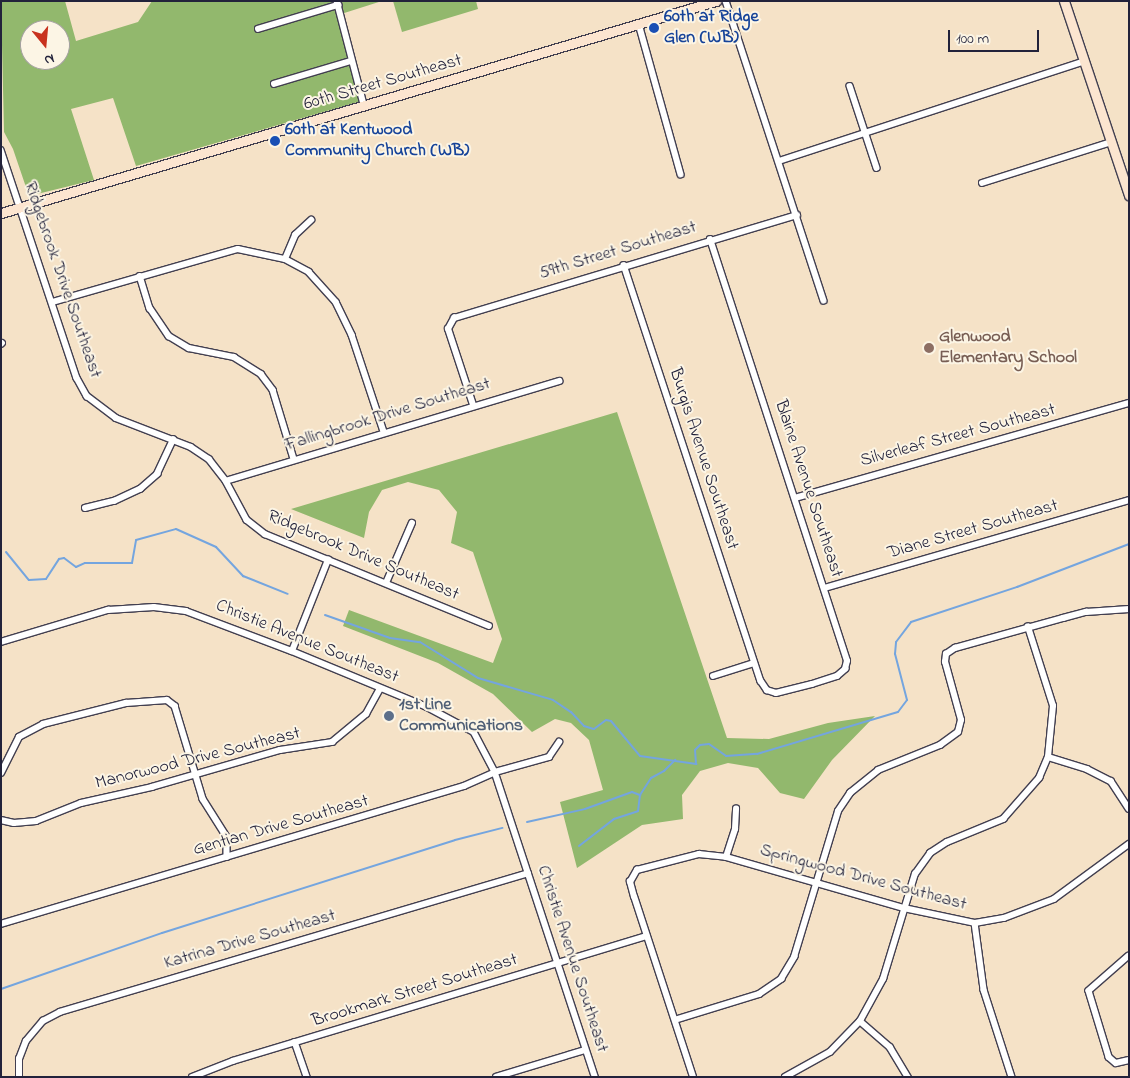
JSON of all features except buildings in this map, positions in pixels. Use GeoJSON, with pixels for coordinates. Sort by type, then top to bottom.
{"type":"FeatureCollection","features":[{"type":"Feature","properties":{"kind":"main road","name":"60th Street Southeast"},"geometry":{"type":"LineString","coordinates":[[1,213],[716,1]]}},
{"type":"Feature","properties":{"kind":"main road"},"geometry":{"type":"LineString","coordinates":[[1064,1],[1129,195]]}},
{"type":"Feature","properties":{"kind":"street"},"geometry":{"type":"LineString","coordinates":[[726,1],[824,300]]}},
{"type":"Feature","properties":{"kind":"street"},"geometry":{"type":"LineString","coordinates":[[258,29],[337,3],[352,52],[351,61],[364,105]]}},
{"type":"Feature","properties":{"kind":"street"},"geometry":{"type":"LineString","coordinates":[[639,24],[681,174]]}},
{"type":"Feature","properties":{"kind":"street"},"geometry":{"type":"LineString","coordinates":[[274,84],[351,61]]}},
{"type":"Feature","properties":{"kind":"street"},"geometry":{"type":"LineString","coordinates":[[779,162],[1084,61]]}},
{"type":"Feature","properties":{"kind":"street"},"geometry":{"type":"LineString","coordinates":[[850,86],[877,168]]}},
{"type":"Feature","properties":{"kind":"street"},"geometry":{"type":"LineString","coordinates":[[982,183],[1111,142]]}},
{"type":"Feature","properties":{"kind":"street","name":"Ridgebrook Drive Southeast"},"geometry":{"type":"LineString","coordinates":[[1,150],[22,207],[77,378],[87,396],[116,418],[173,440],[209,460],[226,481],[247,520],[265,534],[488,626]]}},
{"type":"Feature","properties":{"kind":"street","name":"59th Street Southeast"},"geometry":{"type":"LineString","coordinates":[[473,405],[448,329],[451,322],[458,315],[797,214]]}},
{"type":"Feature","properties":{"kind":"street"},"geometry":{"type":"LineString","coordinates":[[285,259],[298,231],[311,220]]}},
{"type":"Feature","properties":{"kind":"street","name":"Blaine Avenue Southeast"},"geometry":{"type":"LineString","coordinates":[[710,240],[844,647],[845,669],[837,676],[776,693],[768,690],[754,663]]}},
{"type":"Feature","properties":{"kind":"street"},"geometry":{"type":"LineString","coordinates":[[53,302],[238,249],[285,259],[309,272],[336,302],[352,335],[384,432]]}},
{"type":"Feature","properties":{"kind":"street","name":"Burgis Avenue Southeast"},"geometry":{"type":"LineString","coordinates":[[624,265],[754,663]]}},
{"type":"Feature","properties":{"kind":"street"},"geometry":{"type":"LineString","coordinates":[[140,276],[150,308],[169,336],[189,348],[234,357],[261,374],[273,390],[294,459]]}},
{"type":"Feature","properties":{"kind":"street","name":"Fallingbrook Drive Southeast"},"geometry":{"type":"LineString","coordinates":[[226,481],[473,405],[559,381]]}},
{"type":"Feature","properties":{"kind":"street","name":"Silverleaf Street Southeast"},"geometry":{"type":"LineString","coordinates":[[795,498],[1129,403]]}},
{"type":"Feature","properties":{"kind":"street"},"geometry":{"type":"LineString","coordinates":[[85,508],[114,501],[140,489],[157,474],[173,440]]}},
{"type":"Feature","properties":{"kind":"street","name":"Diane Street Southeast"},"geometry":{"type":"LineString","coordinates":[[825,588],[1129,500]]}},
{"type":"Feature","properties":{"kind":"street"},"geometry":{"type":"LineString","coordinates":[[386,583],[412,523]]}},
{"type":"Feature","properties":{"kind":"street"},"geometry":{"type":"LineString","coordinates":[[292,651],[328,560]]}},
{"type":"Feature","properties":{"kind":"street","name":"Christie Avenue Southeast"},"geometry":{"type":"LineString","coordinates":[[1,642],[108,610],[154,607],[206,617],[448,717],[474,732],[495,772],[559,963],[594,1077]]}},
{"type":"Feature","properties":{"kind":"street"},"geometry":{"type":"LineString","coordinates":[[675,1020],[759,994],[781,979],[794,957],[838,810],[850,793],[878,770],[940,745],[958,732],[961,720],[945,662],[946,654],[955,648],[1086,612],[1129,609]]}},
{"type":"Feature","properties":{"kind":"street"},"geometry":{"type":"LineString","coordinates":[[785,1077],[830,1052],[860,1020],[883,979],[915,874],[930,853],[947,842],[1003,820],[1030,790],[1048,757],[1053,706],[1028,627]]}},
{"type":"Feature","properties":{"kind":"street"},"geometry":{"type":"LineString","coordinates":[[713,676],[754,663]]}},
{"type":"Feature","properties":{"kind":"street","name":"Manorwood Drive Southeast"},"geometry":{"type":"LineString","coordinates":[[1,820],[14,823],[36,821],[81,803],[196,774],[280,750],[332,742],[366,714],[380,689]]}},
{"type":"Feature","properties":{"kind":"street"},"geometry":{"type":"LineString","coordinates":[[1,773],[19,737],[43,724],[126,703],[167,700],[175,706],[203,799],[227,836],[227,857]]}},
{"type":"Feature","properties":{"kind":"street","name":"Gentian Drive Southeast"},"geometry":{"type":"LineString","coordinates":[[1,924],[377,814],[495,772],[549,757],[559,742]]}},
{"type":"Feature","properties":{"kind":"street"},"geometry":{"type":"LineString","coordinates":[[1048,757],[1088,769],[1110,781],[1129,809]]}},
{"type":"Feature","properties":{"kind":"street"},"geometry":{"type":"LineString","coordinates":[[726,857],[734,829],[736,809]]}},
{"type":"Feature","properties":{"kind":"street","name":"Springwood Drive Southeast"},"geometry":{"type":"LineString","coordinates":[[646,936],[630,882],[632,875],[637,870],[677,857],[699,854],[726,857],[904,908],[975,923],[1020,912],[1054,899],[1129,844]]}},
{"type":"Feature","properties":{"kind":"street","name":"Katrina Drive Southeast"},"geometry":{"type":"LineString","coordinates":[[19,1077],[19,1059],[25,1043],[40,1024],[60,1012],[528,873]]}},
{"type":"Feature","properties":{"kind":"street"},"geometry":{"type":"LineString","coordinates":[[975,923],[984,990],[1012,1077]]}},
{"type":"Feature","properties":{"kind":"street"},"geometry":{"type":"LineString","coordinates":[[646,936],[693,1077]]}},
{"type":"Feature","properties":{"kind":"street","name":"Brookmark Street Southeast"},"geometry":{"type":"LineString","coordinates":[[192,1077],[295,1042],[646,936]]}},
{"type":"Feature","properties":{"kind":"street"},"geometry":{"type":"LineString","coordinates":[[1129,956],[1089,991],[1109,1057],[1116,1062],[1129,1060]]}},
{"type":"Feature","properties":{"kind":"street"},"geometry":{"type":"LineString","coordinates":[[860,1020],[890,1047],[908,1077]]}},
{"type":"Feature","properties":{"kind":"street"},"geometry":{"type":"LineString","coordinates":[[295,1042],[307,1077]]}},
{"type":"Feature","properties":{"kind":"street"},"geometry":{"type":"LineString","coordinates":[[496,1077],[585,1050]]}},
{"type":"Feature","properties":{"kind":"green space"},"geometry":{"type":"Polygon","coordinates":[[[1,1],[65,1],[76,41],[138,22],[152,1],[382,1],[338,15],[365,100],[136,166],[113,98],[71,109],[94,180],[29,196],[13,149],[4,132],[1,1]]]}},
{"type":"Feature","properties":{"kind":"green space"},"geometry":{"type":"Polygon","coordinates":[[[393,1],[476,1],[478,9],[402,32],[393,1]]]}},
{"type":"Feature","properties":{"kind":"green space"},"geometry":{"type":"Polygon","coordinates":[[[617,412],[727,738],[769,739],[828,723],[875,716],[832,760],[804,799],[780,793],[758,768],[728,763],[700,771],[682,795],[683,819],[642,825],[577,868],[560,802],[603,790],[589,740],[571,723],[555,719],[532,732],[493,694],[438,663],[343,626],[349,610],[493,663],[502,639],[473,552],[451,543],[457,512],[439,490],[408,482],[382,490],[369,512],[364,538],[291,509],[617,412]]]}},
{"type":"Feature","properties":{"kind":"waterway"},"geometry":{"type":"LineString","coordinates":[[6,552],[29,580],[46,579],[59,559],[64,558],[76,567],[85,563],[132,563],[136,540],[176,529],[216,547],[243,576],[288,594]]}},
{"type":"Feature","properties":{"kind":"waterway"},"geometry":{"type":"LineString","coordinates":[[325,615],[390,638],[420,642],[478,678],[553,700],[571,712],[584,726],[594,729],[606,720],[611,721],[640,756],[696,764],[695,750],[700,745],[709,744],[726,756],[757,754],[898,712],[907,700],[895,654],[896,642],[911,622],[1017,587],[1129,544]]}},
{"type":"Feature","properties":{"kind":"waterway"},"geometry":{"type":"LineString","coordinates":[[579,846],[614,819],[638,811],[640,795],[651,778],[664,771],[675,760]]}},
{"type":"Feature","properties":{"kind":"waterway"},"geometry":{"type":"LineString","coordinates":[[527,822],[585,809],[632,792],[640,795]]}},
{"type":"Feature","properties":{"kind":"waterway"},"geometry":{"type":"LineString","coordinates":[[1,989],[162,933],[455,840],[502,828]]}},
{"type":"Feature","properties":{"kind":"place","name":"60th at Ridge Glen (WB)"},"geometry":{"type":"Point","coordinates":[654,28]}},
{"type":"Feature","properties":{"kind":"place","name":"60th at Kentwood Community Church (WB)"},"geometry":{"type":"Point","coordinates":[275,141]}},
{"type":"Feature","properties":{"kind":"place","name":"Glenwood Elementary School"},"geometry":{"type":"Point","coordinates":[929,348]}},
{"type":"Feature","properties":{"kind":"place","name":"1st Line Communications"},"geometry":{"type":"Point","coordinates":[389,716]}}]}
